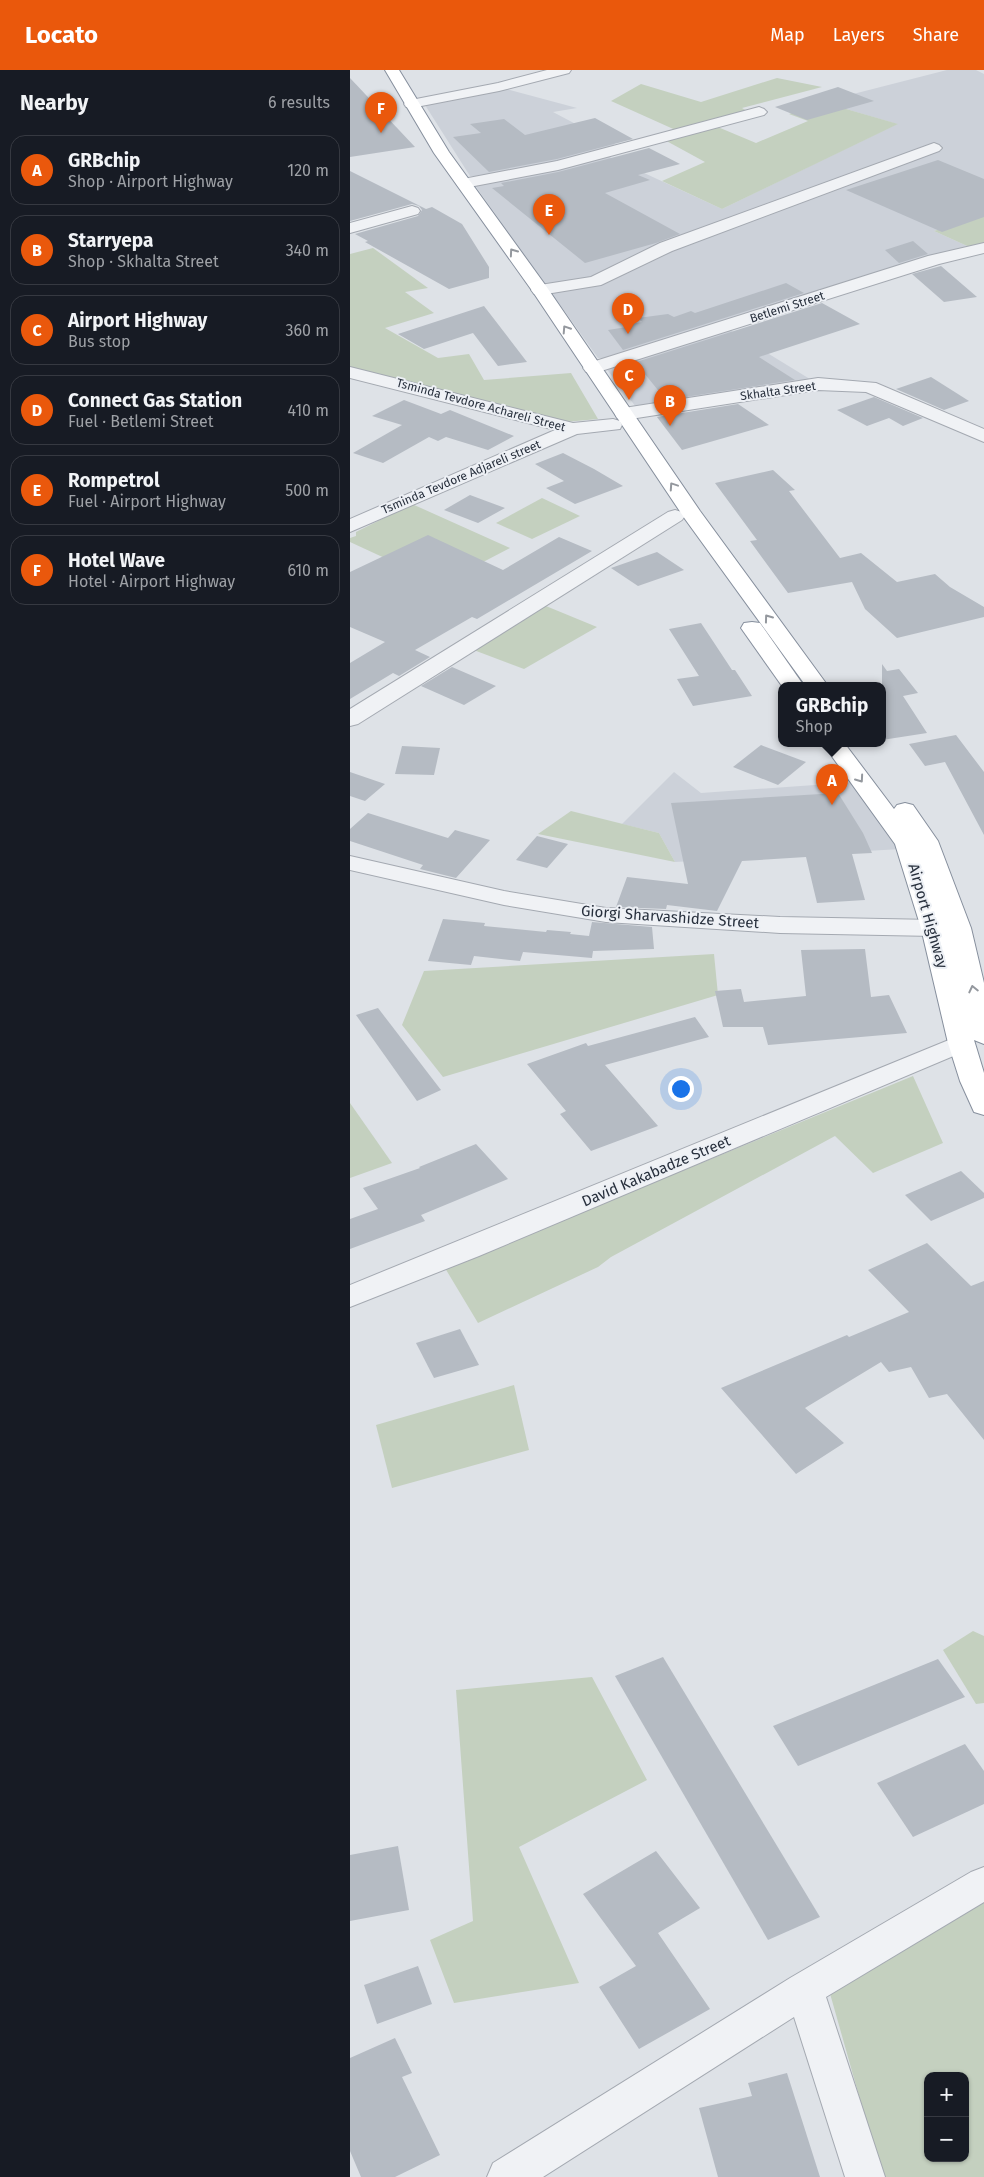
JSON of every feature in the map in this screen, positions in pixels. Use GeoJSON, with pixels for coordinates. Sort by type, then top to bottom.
{"type":"FeatureCollection","features":[{"type":"Feature","properties":{"kind":"highway"},"geometry":{"type":"LineString","coordinates":[[379,70],[430,155],[474,215],[524,293],[692,515],[814,682]]}},
{"type":"Feature","properties":{"kind":"highway"},"geometry":{"type":"LineString","coordinates":[[392,70],[411,104],[464,183],[540,290],[592,368],[675,516],[791,682]]}},
{"type":"Feature","properties":{"kind":"highway","name":"Airport Highway"},"geometry":{"type":"LineString","coordinates":[[836,747],[907,844],[973,1040]]}},
{"type":"Feature","properties":{"kind":"highway","name":"Airport Highway"},"geometry":{"type":"LineString","coordinates":[[860,747],[926,841],[958,928],[973,1040],[973,1081],[984,1106]]}},
{"type":"Feature","properties":{"kind":"street"},"geometry":{"type":"LineString","coordinates":[[411,104],[499,87],[564,70]]}},
{"type":"Feature","properties":{"kind":"street"},"geometry":{"type":"LineString","coordinates":[[464,183],[558,166],[759,112]]}},
{"type":"Feature","properties":{"kind":"street"},"geometry":{"type":"LineString","coordinates":[[540,290],[595,281],[666,247],[934,148]]}},
{"type":"Feature","properties":{"kind":"street"},"geometry":{"type":"LineString","coordinates":[[350,228],[412,211]]}},
{"type":"Feature","properties":{"kind":"street","name":"Betlemi Street"},"geometry":{"type":"LineString","coordinates":[[592,368],[934,260],[984,248]]}},
{"type":"Feature","properties":{"kind":"street","name":"Tsminda Tevdore Achareli Street"},"geometry":{"type":"LineString","coordinates":[[351,373],[573,430],[619,419]]}},
{"type":"Feature","properties":{"kind":"street","name":"Skhalta Street"},"geometry":{"type":"LineString","coordinates":[[619,419],[818,384],[869,387],[984,436]]}},
{"type":"Feature","properties":{"kind":"street","name":"Tsminda Tevdore Adjareli street"},"geometry":{"type":"LineString","coordinates":[[350,526],[573,430]]}},
{"type":"Feature","properties":{"kind":"street"},"geometry":{"type":"LineString","coordinates":[[350,719],[675,516]]}},
{"type":"Feature","properties":{"kind":"street","name":"Giorgi Sharvashidze Street"},"geometry":{"type":"LineString","coordinates":[[350,863],[504,898],[606,915],[780,925],[934,928]]}},
{"type":"Feature","properties":{"kind":"street","name":"David Kakabadze Street"},"geometry":{"type":"LineString","coordinates":[[350,1297],[973,1040]]}},
{"type":"Feature","properties":{"kind":"street"},"geometry":{"type":"LineString","coordinates":[[507,2177],[804,1990],[984,1883]]}},
{"type":"Feature","properties":{"kind":"street"},"geometry":{"type":"LineString","coordinates":[[804,1990],[865,2177]]}},
{"type":"Feature","properties":{"kind":"shaded area"},"geometry":{"type":"Polygon","coordinates":[[[947,70],[976,70],[984,74],[984,215],[934,231],[976,250],[725,327],[818,384],[636,407],[605,367],[624,358],[598,358],[474,184],[504,176],[470,176],[425,105],[499,87],[577,108],[553,112],[621,148],[603,154],[722,209],[897,124],[822,102],[947,70]]]}},
{"type":"Feature","properties":{"kind":"shaded area"},"geometry":{"type":"Polygon","coordinates":[[[674,772],[701,793],[857,782],[901,849],[675,862],[659,833],[622,824],[674,772]]]}},
{"type":"Feature","properties":{"kind":"green space"},"geometry":{"type":"Polygon","coordinates":[[[777,78],[822,87],[742,108],[752,114],[713,125],[756,143],[808,121],[789,114],[822,102],[898,124],[722,209],[662,181],[705,162],[661,138],[680,132],[611,101],[641,84],[701,102],[777,78]]]}},
{"type":"Feature","properties":{"kind":"green space"},"geometry":{"type":"Polygon","coordinates":[[[984,215],[984,249],[976,250],[934,231],[984,215]]]}},
{"type":"Feature","properties":{"kind":"green space"},"geometry":{"type":"Polygon","coordinates":[[[373,248],[428,288],[405,292],[434,313],[385,328],[438,358],[469,354],[484,380],[571,373],[598,419],[565,422],[350,372],[350,254],[373,248]]]}},
{"type":"Feature","properties":{"kind":"green space"},"geometry":{"type":"Polygon","coordinates":[[[542,498],[580,516],[532,539],[496,523],[542,498]]]}},
{"type":"Feature","properties":{"kind":"green space"},"geometry":{"type":"Polygon","coordinates":[[[412,504],[510,548],[441,584],[350,542],[350,538],[356,536],[356,532],[412,504]]]}},
{"type":"Feature","properties":{"kind":"green space"},"geometry":{"type":"Polygon","coordinates":[[[541,604],[597,627],[524,669],[471,649],[541,604]]]}},
{"type":"Feature","properties":{"kind":"green space"},"geometry":{"type":"Polygon","coordinates":[[[571,811],[659,833],[675,862],[538,834],[571,811]]]}},
{"type":"Feature","properties":{"kind":"green space"},"geometry":{"type":"Polygon","coordinates":[[[714,954],[718,995],[443,1077],[402,1025],[424,971],[714,954]]]}},
{"type":"Feature","properties":{"kind":"green space"},"geometry":{"type":"Polygon","coordinates":[[[913,1076],[943,1143],[873,1173],[835,1136],[611,1257],[598,1267],[478,1323],[445,1268],[913,1076]]]}},
{"type":"Feature","properties":{"kind":"green space"},"geometry":{"type":"Polygon","coordinates":[[[350,1103],[392,1163],[350,1178],[350,1103]]]}},
{"type":"Feature","properties":{"kind":"green space"},"geometry":{"type":"Polygon","coordinates":[[[514,1385],[529,1450],[392,1488],[376,1425],[514,1385]]]}},
{"type":"Feature","properties":{"kind":"green space"},"geometry":{"type":"Polygon","coordinates":[[[973,1631],[984,1636],[984,1703],[976,1704],[943,1650],[973,1631]]]}},
{"type":"Feature","properties":{"kind":"green space"},"geometry":{"type":"Polygon","coordinates":[[[592,1677],[647,1780],[519,1847],[579,1983],[454,2003],[430,1940],[473,1921],[456,1690],[592,1677]]]}},
{"type":"Feature","properties":{"kind":"green space"},"geometry":{"type":"Polygon","coordinates":[[[984,1898],[984,2177],[882,2177],[829,1990],[984,1898]]]}},
{"type":"Feature","properties":{"kind":"building"},"geometry":{"type":"Polygon","coordinates":[[[350,78],[415,147],[350,157],[350,78]]]}},
{"type":"Feature","properties":{"kind":"building"},"geometry":{"type":"Polygon","coordinates":[[[838,87],[874,101],[807,120],[775,107],[838,87]]]}},
{"type":"Feature","properties":{"kind":"building"},"geometry":{"type":"Polygon","coordinates":[[[595,118],[633,139],[557,159],[489,172],[453,137],[481,133],[470,124],[504,119],[525,135],[595,118]]]}},
{"type":"Feature","properties":{"kind":"building"},"geometry":{"type":"Polygon","coordinates":[[[649,148],[680,164],[638,175],[650,180],[605,193],[680,234],[656,243],[585,263],[492,188],[504,186],[501,183],[558,172],[649,148]]]}},
{"type":"Feature","properties":{"kind":"building"},"geometry":{"type":"Polygon","coordinates":[[[938,160],[984,179],[984,217],[942,232],[846,190],[938,160]]]}},
{"type":"Feature","properties":{"kind":"building"},"geometry":{"type":"Polygon","coordinates":[[[350,171],[426,209],[432,207],[462,224],[489,267],[489,278],[449,289],[365,242],[368,241],[355,234],[418,216],[422,210],[419,206],[412,204],[350,221],[350,171]]]}},
{"type":"Feature","properties":{"kind":"building"},"geometry":{"type":"Polygon","coordinates":[[[913,241],[928,254],[899,263],[885,250],[913,241]]]}},
{"type":"Feature","properties":{"kind":"building"},"geometry":{"type":"Polygon","coordinates":[[[941,266],[977,297],[944,302],[912,274],[941,266]]]}},
{"type":"Feature","properties":{"kind":"building"},"geometry":{"type":"Polygon","coordinates":[[[786,283],[804,293],[623,350],[608,330],[633,326],[631,324],[642,322],[638,318],[668,314],[674,317],[691,311],[695,313],[786,283]]]}},
{"type":"Feature","properties":{"kind":"building"},"geometry":{"type":"Polygon","coordinates":[[[822,303],[860,324],[759,357],[795,380],[666,400],[640,368],[637,368],[633,363],[822,303]]]}},
{"type":"Feature","properties":{"kind":"building"},"geometry":{"type":"Polygon","coordinates":[[[484,306],[527,362],[498,366],[473,333],[424,349],[398,334],[484,306]]]}},
{"type":"Feature","properties":{"kind":"building"},"geometry":{"type":"Polygon","coordinates":[[[931,377],[969,401],[944,410],[896,389],[931,377]]]}},
{"type":"Feature","properties":{"kind":"building"},"geometry":{"type":"Polygon","coordinates":[[[874,397],[923,418],[903,426],[889,418],[867,426],[837,410],[874,397]]]}},
{"type":"Feature","properties":{"kind":"building"},"geometry":{"type":"Polygon","coordinates":[[[404,400],[441,414],[450,410],[514,436],[488,450],[446,437],[438,441],[429,437],[383,463],[353,453],[402,425],[372,416],[404,400]]]}},
{"type":"Feature","properties":{"kind":"building"},"geometry":{"type":"Polygon","coordinates":[[[738,404],[769,425],[682,450],[657,417],[738,404]]]}},
{"type":"Feature","properties":{"kind":"building"},"geometry":{"type":"Polygon","coordinates":[[[563,453],[623,486],[575,504],[546,488],[564,481],[535,464],[563,453]]]}},
{"type":"Feature","properties":{"kind":"building"},"geometry":{"type":"Polygon","coordinates":[[[773,470],[795,490],[789,491],[840,558],[861,553],[897,582],[935,574],[950,587],[984,607],[984,617],[897,638],[865,609],[852,582],[788,593],[750,541],[757,540],[715,483],[773,470]]]}},
{"type":"Feature","properties":{"kind":"building"},"geometry":{"type":"Polygon","coordinates":[[[470,495],[505,508],[478,523],[444,510],[470,495]]]}},
{"type":"Feature","properties":{"kind":"building"},"geometry":{"type":"Polygon","coordinates":[[[428,535],[503,570],[559,537],[592,551],[477,619],[472,617],[415,650],[430,657],[399,676],[393,673],[350,699],[350,663],[385,642],[350,627],[350,572],[428,535]]]}},
{"type":"Feature","properties":{"kind":"building"},"geometry":{"type":"Polygon","coordinates":[[[657,552],[684,570],[638,586],[611,568],[657,552]]]}},
{"type":"Feature","properties":{"kind":"building"},"geometry":{"type":"Polygon","coordinates":[[[701,623],[732,670],[735,670],[752,696],[693,706],[677,679],[699,676],[669,629],[701,623]]]}},
{"type":"Feature","properties":{"kind":"building"},"geometry":{"type":"Polygon","coordinates":[[[882,664],[887,671],[899,669],[918,693],[903,696],[927,733],[886,739],[886,682],[882,682],[882,664]]]}},
{"type":"Feature","properties":{"kind":"building"},"geometry":{"type":"Polygon","coordinates":[[[452,667],[496,686],[464,705],[421,686],[452,667]]]}},
{"type":"Feature","properties":{"kind":"building"},"geometry":{"type":"Polygon","coordinates":[[[956,735],[984,772],[984,835],[945,762],[925,766],[909,744],[956,735]]]}},
{"type":"Feature","properties":{"kind":"building"},"geometry":{"type":"Polygon","coordinates":[[[761,745],[806,762],[778,785],[733,767],[761,745]]]}},
{"type":"Feature","properties":{"kind":"building"},"geometry":{"type":"Polygon","coordinates":[[[402,746],[440,748],[434,775],[395,774],[402,746]]]}},
{"type":"Feature","properties":{"kind":"building"},"geometry":{"type":"Polygon","coordinates":[[[350,772],[385,784],[365,801],[350,796],[350,772]]]}},
{"type":"Feature","properties":{"kind":"building"},"geometry":{"type":"Polygon","coordinates":[[[838,793],[863,833],[872,853],[852,854],[865,900],[817,903],[806,857],[742,861],[717,911],[667,905],[666,909],[616,907],[627,877],[688,884],[671,803],[838,793]]]}},
{"type":"Feature","properties":{"kind":"building"},"geometry":{"type":"Polygon","coordinates":[[[368,813],[448,838],[455,830],[490,840],[456,878],[420,869],[423,865],[350,841],[350,829],[368,813]]]}},
{"type":"Feature","properties":{"kind":"building"},"geometry":{"type":"Polygon","coordinates":[[[537,836],[568,844],[547,868],[516,860],[537,836]]]}},
{"type":"Feature","properties":{"kind":"building"},"geometry":{"type":"Polygon","coordinates":[[[443,919],[485,923],[484,926],[546,932],[547,930],[571,932],[570,934],[589,936],[592,922],[652,927],[654,949],[593,951],[592,958],[523,952],[520,961],[474,956],[471,965],[428,961],[443,919]]]}},
{"type":"Feature","properties":{"kind":"building"},"geometry":{"type":"Polygon","coordinates":[[[865,949],[871,997],[889,995],[907,1033],[768,1045],[763,1027],[723,1027],[715,991],[741,989],[744,1002],[806,996],[801,950],[865,949]]]}},
{"type":"Feature","properties":{"kind":"building"},"geometry":{"type":"Polygon","coordinates":[[[378,1008],[441,1090],[417,1101],[356,1015],[378,1008]]]}},
{"type":"Feature","properties":{"kind":"building"},"geometry":{"type":"Polygon","coordinates":[[[695,1017],[709,1037],[605,1065],[658,1126],[591,1151],[560,1114],[566,1111],[527,1064],[586,1043],[588,1046],[695,1017]]]}},
{"type":"Feature","properties":{"kind":"building"},"geometry":{"type":"Polygon","coordinates":[[[476,1144],[508,1179],[421,1215],[425,1221],[350,1249],[350,1219],[378,1209],[363,1188],[420,1168],[476,1144]]]}},
{"type":"Feature","properties":{"kind":"building"},"geometry":{"type":"Polygon","coordinates":[[[961,1171],[984,1193],[984,1198],[931,1221],[905,1195],[961,1171]]]}},
{"type":"Feature","properties":{"kind":"building"},"geometry":{"type":"Polygon","coordinates":[[[927,1243],[971,1286],[984,1281],[984,1440],[947,1394],[929,1398],[911,1367],[889,1372],[881,1362],[805,1408],[844,1443],[796,1474],[721,1388],[847,1335],[849,1337],[909,1312],[868,1270],[927,1243]]]}},
{"type":"Feature","properties":{"kind":"building"},"geometry":{"type":"Polygon","coordinates":[[[460,1329],[479,1365],[434,1378],[416,1343],[460,1329]]]}},
{"type":"Feature","properties":{"kind":"building"},"geometry":{"type":"Polygon","coordinates":[[[663,1657],[820,1917],[768,1940],[615,1676],[663,1657]]]}},
{"type":"Feature","properties":{"kind":"building"},"geometry":{"type":"Polygon","coordinates":[[[938,1659],[965,1697],[798,1766],[773,1726],[938,1659]]]}},
{"type":"Feature","properties":{"kind":"building"},"geometry":{"type":"Polygon","coordinates":[[[965,1744],[984,1771],[984,1804],[913,1837],[877,1783],[965,1744]]]}},
{"type":"Feature","properties":{"kind":"building"},"geometry":{"type":"Polygon","coordinates":[[[398,1846],[409,1910],[350,1921],[350,1855],[398,1846]]]}},
{"type":"Feature","properties":{"kind":"building"},"geometry":{"type":"Polygon","coordinates":[[[656,1851],[700,1908],[658,1933],[710,2009],[639,2049],[599,1987],[636,1966],[583,1894],[656,1851]]]}},
{"type":"Feature","properties":{"kind":"building"},"geometry":{"type":"Polygon","coordinates":[[[418,1966],[432,2004],[377,2024],[364,1985],[418,1966]]]}},
{"type":"Feature","properties":{"kind":"building"},"geometry":{"type":"Polygon","coordinates":[[[395,2038],[412,2073],[402,2077],[440,2155],[395,2177],[361,2177],[350,2151],[350,2058],[395,2038]]]}},
{"type":"Feature","properties":{"kind":"building"},"geometry":{"type":"Polygon","coordinates":[[[787,2073],[820,2177],[718,2177],[699,2108],[752,2096],[748,2083],[787,2073]]]}},
{"type":"Feature","properties":{"kind":"place","name":"Hotel Wave"},"geometry":{"type":"Point","coordinates":[381,133]}},
{"type":"Feature","properties":{"kind":"place","name":"Rompetrol"},"geometry":{"type":"Point","coordinates":[549,235]}},
{"type":"Feature","properties":{"kind":"place","name":"Connect Gas Station"},"geometry":{"type":"Point","coordinates":[628,334]}},
{"type":"Feature","properties":{"kind":"place","name":"Airport Highway"},"geometry":{"type":"Point","coordinates":[629,400]}},
{"type":"Feature","properties":{"kind":"place","name":"Starryepa"},"geometry":{"type":"Point","coordinates":[670,426]}},
{"type":"Feature","properties":{"kind":"place","name":"GRBchip"},"geometry":{"type":"Point","coordinates":[832,805]}}]}
